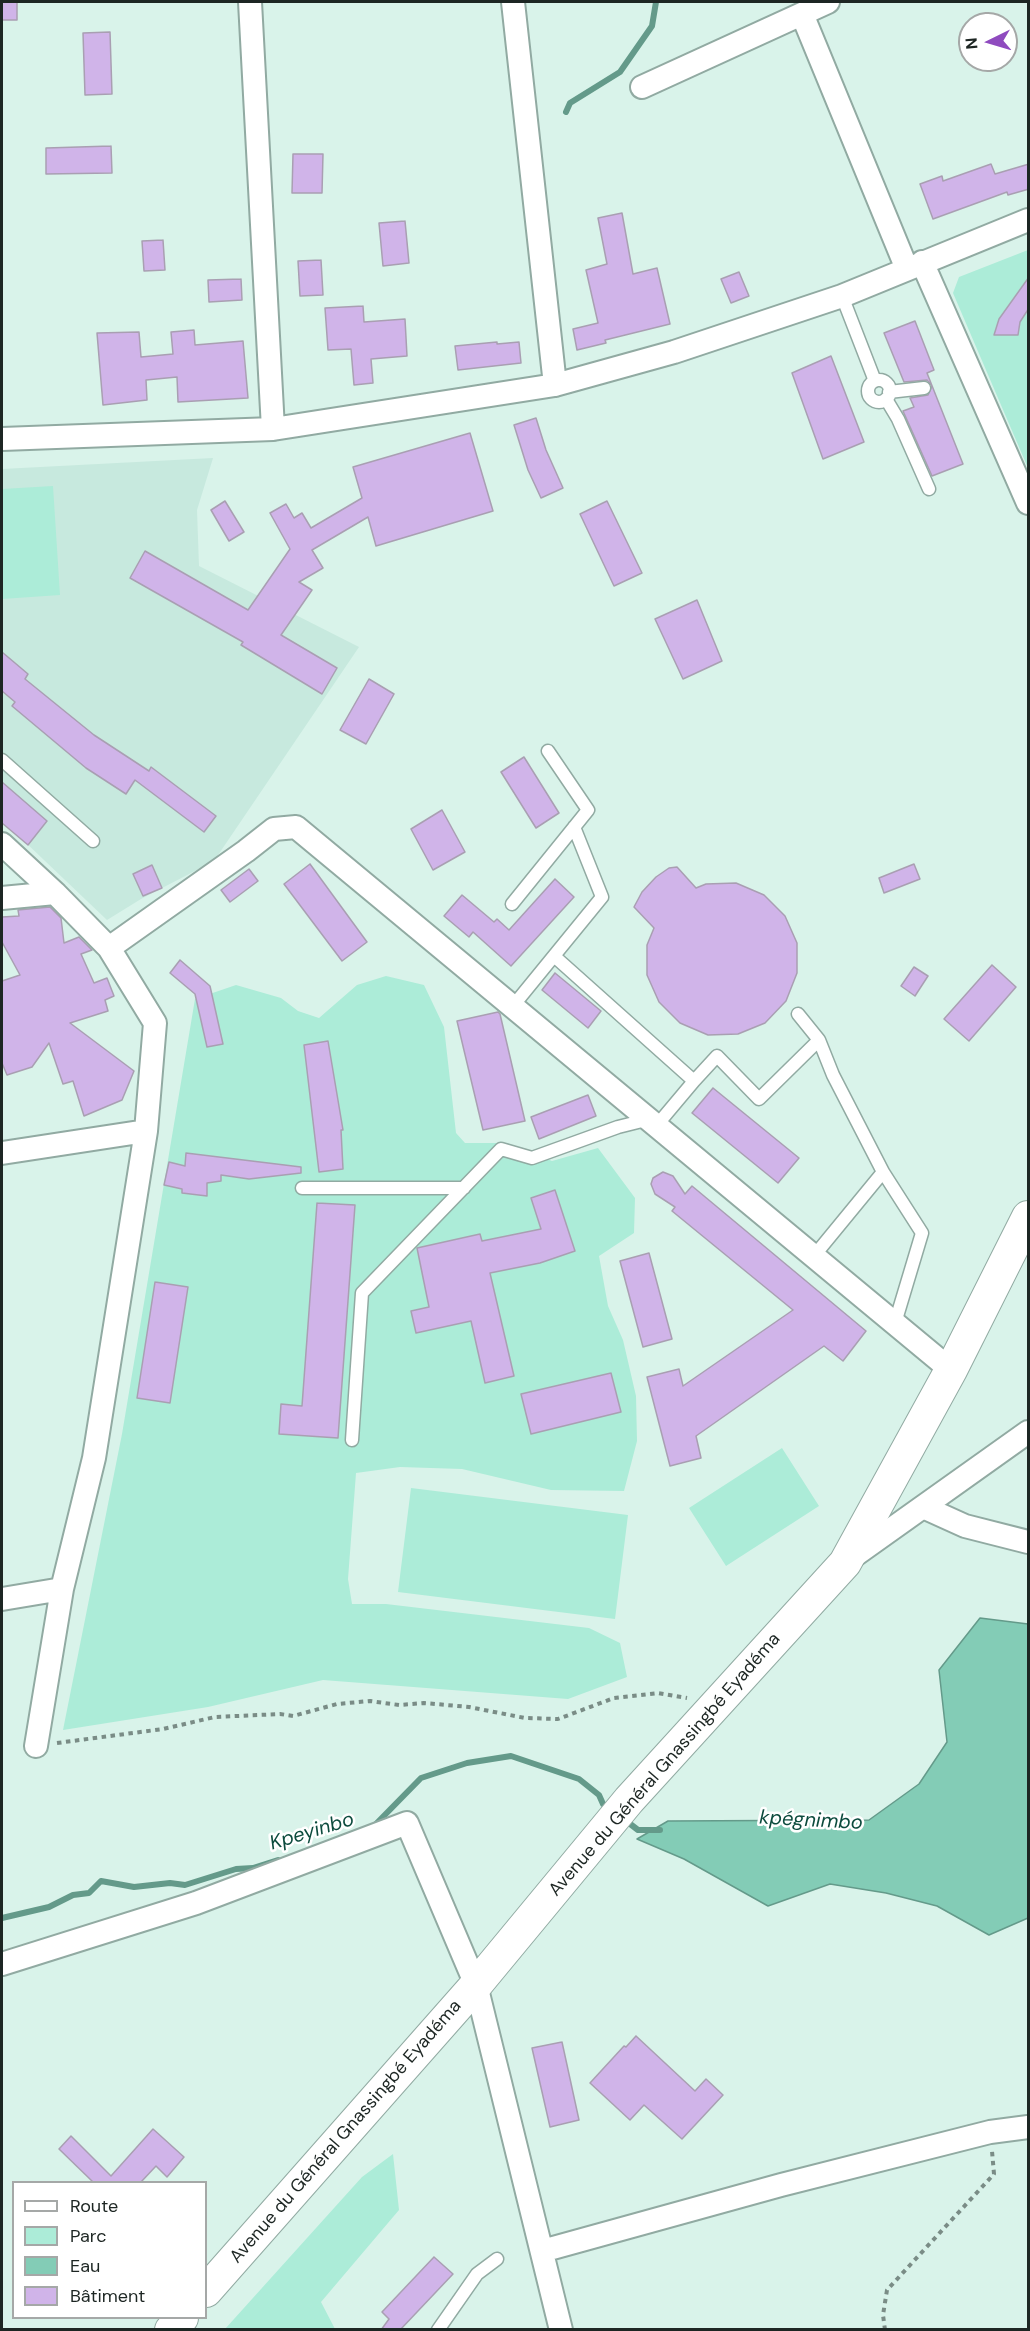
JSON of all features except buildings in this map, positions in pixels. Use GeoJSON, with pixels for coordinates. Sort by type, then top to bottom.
{"type":"FeatureCollection","features":[{"type":"Feature","properties":{"kind":"main road","name":"Avenue du Général Gnassingbé Eyadéma"},"geometry":{"type":"LineString","coordinates":[[207,2290],[476,1985],[629,1800],[845,1563],[951,1370],[1029,1217]]}},
{"type":"Feature","properties":{"kind":"street"},"geometry":{"type":"LineString","coordinates":[[250,2],[273,429]]}},
{"type":"Feature","properties":{"kind":"street"},"geometry":{"type":"LineString","coordinates":[[513,2],[555,385]]}},
{"type":"Feature","properties":{"kind":"street"},"geometry":{"type":"LineString","coordinates":[[642,87],[828,2]]}},
{"type":"Feature","properties":{"kind":"street"},"geometry":{"type":"LineString","coordinates":[[802,14],[915,266],[1029,503]]}},
{"type":"Feature","properties":{"kind":"street"},"geometry":{"type":"LineString","coordinates":[[2,439],[273,429],[555,385],[674,352],[842,296],[1029,220]]}},
{"type":"Feature","properties":{"kind":"street"},"geometry":{"type":"LineString","coordinates":[[109,948],[274,829],[296,827],[951,1370]]}},
{"type":"Feature","properties":{"kind":"street"},"geometry":{"type":"LineString","coordinates":[[2,844],[55,892],[109,948],[155,1023],[146,1131],[94,1458],[62,1589],[36,1746]]}},
{"type":"Feature","properties":{"kind":"street"},"geometry":{"type":"LineString","coordinates":[[2,898],[55,892]]}},
{"type":"Feature","properties":{"kind":"street"},"geometry":{"type":"LineString","coordinates":[[2,1153],[146,1131]]}},
{"type":"Feature","properties":{"kind":"street"},"geometry":{"type":"LineString","coordinates":[[845,1563],[1029,1432]]}},
{"type":"Feature","properties":{"kind":"street"},"geometry":{"type":"LineString","coordinates":[[923,1507],[965,1526],[1029,1542]]}},
{"type":"Feature","properties":{"kind":"street"},"geometry":{"type":"LineString","coordinates":[[2,1599],[62,1589]]}},
{"type":"Feature","properties":{"kind":"street"},"geometry":{"type":"LineString","coordinates":[[2,1964],[196,1903],[407,1823],[476,1985],[561,2330]]}},
{"type":"Feature","properties":{"kind":"street"},"geometry":{"type":"LineString","coordinates":[[542,2251],[781,2185],[990,2132],[1029,2127]]}},
{"type":"Feature","properties":{"kind":"lane"},"geometry":{"type":"LineString","coordinates":[[842,296],[875,381]]}},
{"type":"Feature","properties":{"kind":"lane"},"geometry":{"type":"LineString","coordinates":[[875,381],[868,391],[871,399],[878,402],[888,395],[924,388]]}},
{"type":"Feature","properties":{"kind":"lane"},"geometry":{"type":"LineString","coordinates":[[875,381],[883,381],[929,489]]}},
{"type":"Feature","properties":{"kind":"lane"},"geometry":{"type":"LineString","coordinates":[[512,904],[588,810],[548,751]]}},
{"type":"Feature","properties":{"kind":"lane"},"geometry":{"type":"LineString","coordinates":[[2,760],[93,841]]}},
{"type":"Feature","properties":{"kind":"lane"},"geometry":{"type":"LineString","coordinates":[[513,1006],[602,897],[574,827]]}},
{"type":"Feature","properties":{"kind":"lane"},"geometry":{"type":"LineString","coordinates":[[554,956],[694,1081]]}},
{"type":"Feature","properties":{"kind":"lane"},"geometry":{"type":"LineString","coordinates":[[798,1014],[819,1040],[883,1172],[922,1233],[895,1323]]}},
{"type":"Feature","properties":{"kind":"lane"},"geometry":{"type":"LineString","coordinates":[[352,1440],[362,1293],[501,1149],[532,1158],[618,1127],[654,1122],[717,1056],[759,1099],[819,1040]]}},
{"type":"Feature","properties":{"kind":"lane"},"geometry":{"type":"LineString","coordinates":[[814,1256],[883,1172]]}},
{"type":"Feature","properties":{"kind":"lane"},"geometry":{"type":"LineString","coordinates":[[302,1188],[464,1188]]}},
{"type":"Feature","properties":{"kind":"lane"},"geometry":{"type":"LineString","coordinates":[[438,2330],[477,2274],[497,2259]]}},
{"type":"Feature","properties":{"kind":"path"},"geometry":{"type":"LineString","coordinates":[[36,1746],[163,1729],[216,1717],[280,1714],[293,1716],[337,1704],[370,1701],[399,1705],[424,1703],[469,1707],[525,1718],[558,1719],[614,1698],[658,1694],[684,1698],[694,1697]]}},
{"type":"Feature","properties":{"kind":"path"},"geometry":{"type":"LineString","coordinates":[[885,2330],[883,2315],[887,2290],[994,2174],[990,2132]]}},
{"type":"Feature","properties":{"kind":"shaded area"},"geometry":{"type":"Polygon","coordinates":[[[213,458],[197,510],[199,566],[359,647],[214,861],[141,899],[107,920],[2,820],[2,469],[213,458]]]}},
{"type":"Feature","properties":{"kind":"green space"},"geometry":{"type":"Polygon","coordinates":[[[1028,250],[1028,468],[953,293],[959,277],[1028,250]]]}},
{"type":"Feature","properties":{"kind":"green space"},"geometry":{"type":"Polygon","coordinates":[[[53,486],[60,595],[2,599],[2,489],[53,486]]]}},
{"type":"Feature","properties":{"kind":"green space"},"geometry":{"type":"Polygon","coordinates":[[[386,976],[424,985],[444,1027],[456,1133],[465,1143],[507,1143],[552,1161],[598,1148],[635,1198],[634,1233],[599,1256],[608,1306],[623,1340],[636,1396],[637,1441],[624,1491],[551,1490],[462,1469],[400,1467],[356,1473],[348,1579],[352,1604],[386,1604],[589,1628],[620,1643],[627,1677],[568,1699],[323,1680],[208,1707],[63,1730],[122,1434],[195,999],[236,985],[281,998],[298,1011],[319,1018],[357,985],[386,976]]]}},
{"type":"Feature","properties":{"kind":"green space"},"geometry":{"type":"Polygon","coordinates":[[[782,1448],[819,1506],[726,1566],[689,1508],[782,1448]]]}},
{"type":"Feature","properties":{"kind":"green space"},"geometry":{"type":"Polygon","coordinates":[[[411,1488],[628,1515],[615,1619],[398,1592],[411,1488]]]}},
{"type":"Feature","properties":{"kind":"green space"},"geometry":{"type":"Polygon","coordinates":[[[393,2154],[399,2210],[321,2302],[335,2329],[225,2329],[362,2177],[393,2154]]]}},
{"type":"Feature","properties":{"kind":"water"},"geometry":{"type":"Polygon","coordinates":[[[980,1618],[1028,1624],[1028,1918],[989,1935],[937,1906],[886,1893],[830,1884],[768,1906],[684,1859],[637,1839],[668,1821],[869,1820],[919,1784],[947,1742],[939,1670],[980,1618]]]}},
{"type":"Feature","properties":{"kind":"waterway"},"geometry":{"type":"LineString","coordinates":[[566,112],[570,103],[620,72],[652,26],[656,2]]}},
{"type":"Feature","properties":{"kind":"waterway","name":"Kpeyinbo"},"geometry":{"type":"LineString","coordinates":[[372,1828],[421,1778],[467,1763],[511,1756],[579,1779],[599,1795],[603,1804],[610,1809]]}},
{"type":"Feature","properties":{"kind":"waterway","name":"kpégnimbo"},"geometry":{"type":"LineString","coordinates":[[625,1820],[638,1830],[660,1830]]}},
{"type":"Feature","properties":{"kind":"waterway","name":"Kpeyinbo"},"geometry":{"type":"LineString","coordinates":[[2,1918],[49,1907],[73,1895],[89,1893],[101,1881],[134,1887],[170,1883],[185,1885],[236,1869],[253,1868],[278,1860]]}}]}
